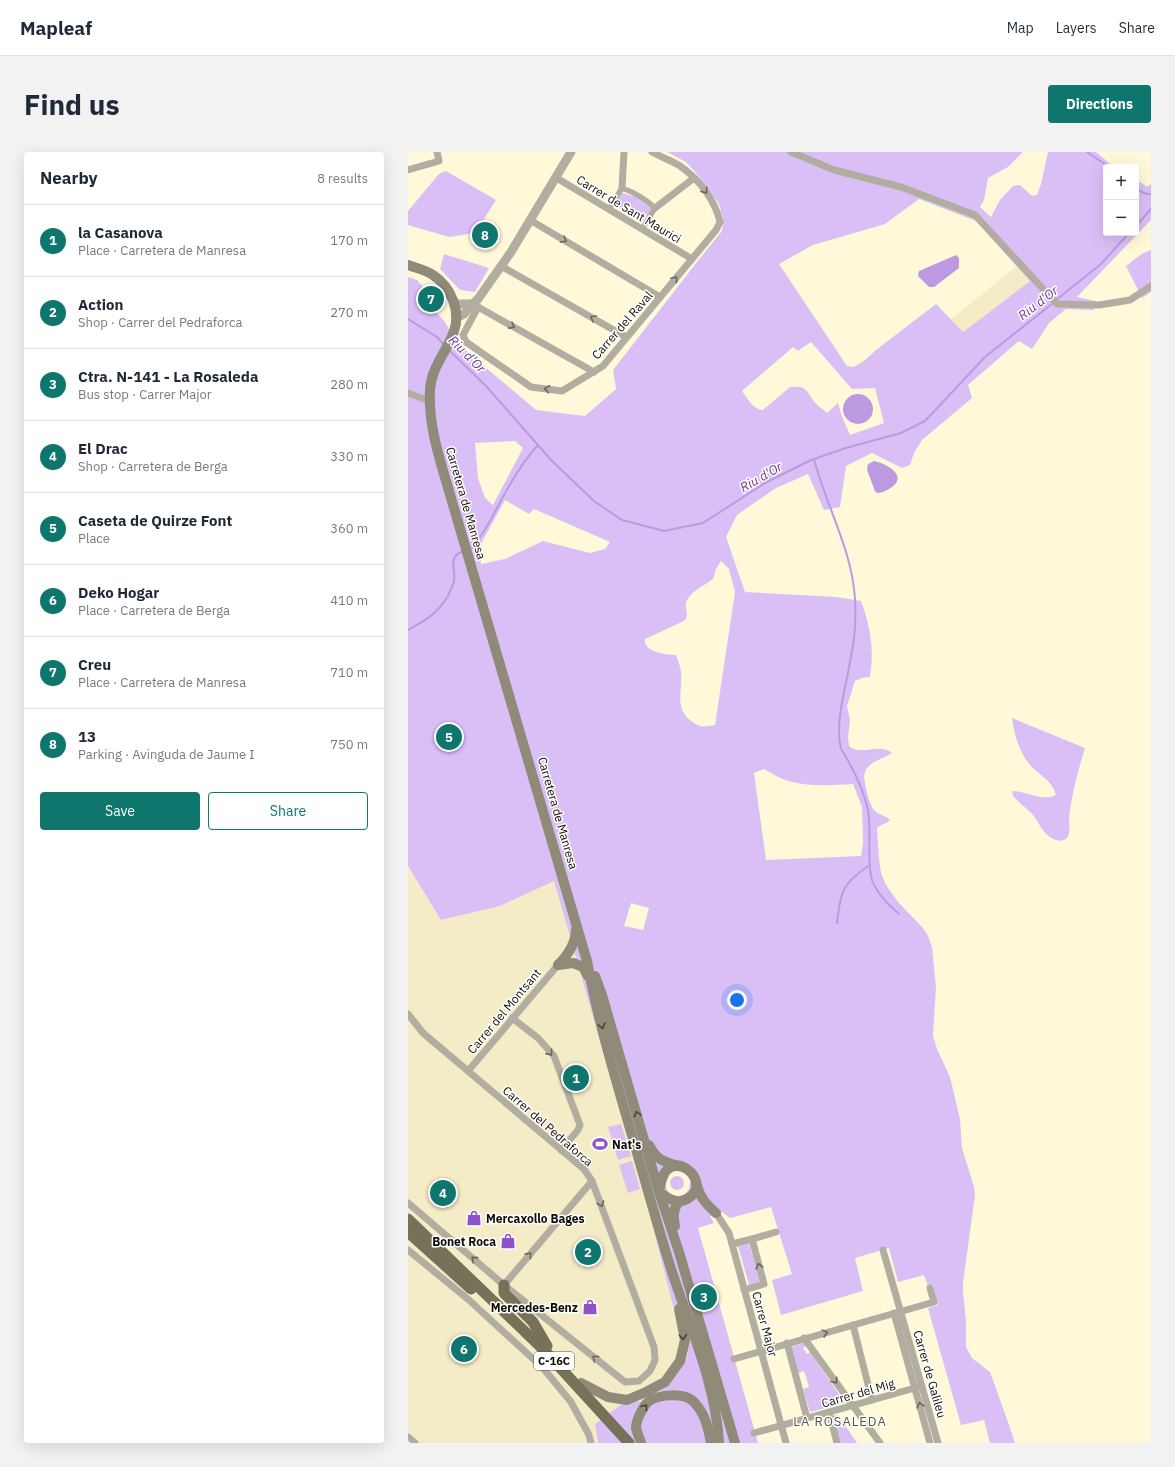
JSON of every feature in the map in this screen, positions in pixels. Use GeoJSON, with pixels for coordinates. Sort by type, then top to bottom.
{"type":"FeatureCollection","features":[{"type":"Feature","properties":{"kind":"main road"},"geometry":{"type":"LineString","coordinates":[[408,264],[432,274],[441,281],[452,296],[455,304],[456,318]]}},
{"type":"Feature","properties":{"kind":"main road","name":"Carretera de Manresa"},"geometry":{"type":"LineString","coordinates":[[456,318],[454,332],[437,363],[432,378],[430,399],[434,434],[464,545],[587,961],[628,1119],[672,1271]]}},
{"type":"Feature","properties":{"kind":"main road"},"geometry":{"type":"LineString","coordinates":[[558,965],[566,957],[573,946],[576,937],[576,925]]}},
{"type":"Feature","properties":{"kind":"main road"},"geometry":{"type":"LineString","coordinates":[[587,961],[594,972],[602,995],[659,1192],[679,1252],[735,1443]]}},
{"type":"Feature","properties":{"kind":"main road"},"geometry":{"type":"LineString","coordinates":[[558,965],[573,963],[583,967],[591,981]]}},
{"type":"Feature","properties":{"kind":"main road"},"geometry":{"type":"LineString","coordinates":[[628,1119],[654,1187],[670,1200],[682,1201],[716,1213]]}},
{"type":"Feature","properties":{"kind":"main road"},"geometry":{"type":"LineString","coordinates":[[643,1134],[653,1152],[661,1161],[684,1167],[689,1170],[696,1181],[699,1194],[716,1213]]}},
{"type":"Feature","properties":{"kind":"main road"},"geometry":{"type":"LineString","coordinates":[[581,1384],[608,1397],[627,1400],[665,1382],[680,1361],[684,1340],[669,1247],[657,1200],[661,1180],[665,1171],[678,1166]]}},
{"type":"Feature","properties":{"kind":"main road"},"geometry":{"type":"LineString","coordinates":[[679,1252],[673,1217],[674,1209],[682,1201],[693,1194],[696,1181]]}},
{"type":"Feature","properties":{"kind":"main road","name":"C-16C"},"geometry":{"type":"LineString","coordinates":[[408,1219],[544,1350],[629,1443]]}},
{"type":"Feature","properties":{"kind":"main road","name":"C-16C"},"geometry":{"type":"LineString","coordinates":[[408,1232],[493,1309],[539,1354],[621,1443]]}},
{"type":"Feature","properties":{"kind":"main road"},"geometry":{"type":"LineString","coordinates":[[408,1238],[427,1250]]}},
{"type":"Feature","properties":{"kind":"main road"},"geometry":{"type":"LineString","coordinates":[[672,1271],[714,1397],[720,1443]]}},
{"type":"Feature","properties":{"kind":"main road"},"geometry":{"type":"LineString","coordinates":[[475,1283],[502,1303],[547,1346],[636,1443]]}},
{"type":"Feature","properties":{"kind":"main road"},"geometry":{"type":"LineString","coordinates":[[504,1285],[504,1293],[533,1322],[547,1346]]}},
{"type":"Feature","properties":{"kind":"main road"},"geometry":{"type":"LineString","coordinates":[[641,1443],[636,1428],[640,1412],[649,1402],[667,1395],[679,1396],[692,1400],[706,1419],[711,1443]]}},
{"type":"Feature","properties":{"kind":"main road"},"geometry":{"type":"LineString","coordinates":[[725,1411],[725,1443]]}},
{"type":"Feature","properties":{"kind":"street"},"geometry":{"type":"LineString","coordinates":[[408,170],[439,161],[437,152]]}},
{"type":"Feature","properties":{"kind":"street"},"geometry":{"type":"LineString","coordinates":[[456,318],[464,314],[475,304],[511,252],[571,152]]}},
{"type":"Feature","properties":{"kind":"street"},"geometry":{"type":"LineString","coordinates":[[609,209],[622,188],[624,152]]}},
{"type":"Feature","properties":{"kind":"street"},"geometry":{"type":"LineString","coordinates":[[642,229],[655,208],[694,178],[680,166],[652,152]]}},
{"type":"Feature","properties":{"kind":"street"},"geometry":{"type":"LineString","coordinates":[[791,152],[834,170],[901,187],[976,215],[1055,301],[1099,305],[1130,300],[1151,286]]}},
{"type":"Feature","properties":{"kind":"street","name":"Carrer de Sant Maurici"},"geometry":{"type":"LineString","coordinates":[[556,177],[692,259]]}},
{"type":"Feature","properties":{"kind":"street","name":"Carrer del Raval"},"geometry":{"type":"LineString","coordinates":[[475,304],[464,335],[466,342],[531,387],[562,391],[606,363],[716,230],[720,222],[713,205],[694,178]]}},
{"type":"Feature","properties":{"kind":"street"},"geometry":{"type":"LineString","coordinates":[[622,188],[645,198],[655,208]]}},
{"type":"Feature","properties":{"kind":"street"},"geometry":{"type":"LineString","coordinates":[[530,220],[660,297]]}},
{"type":"Feature","properties":{"kind":"street"},"geometry":{"type":"LineString","coordinates":[[501,266],[626,337]]}},
{"type":"Feature","properties":{"kind":"street"},"geometry":{"type":"LineString","coordinates":[[455,304],[475,304],[594,372]]}},
{"type":"Feature","properties":{"kind":"street"},"geometry":{"type":"LineString","coordinates":[[408,393],[424,399],[430,399]]}},
{"type":"Feature","properties":{"kind":"street","name":"Carrer del Montsant"},"geometry":{"type":"LineString","coordinates":[[468,1071],[558,965]]}},
{"type":"Feature","properties":{"kind":"street","name":"Carrer del Pedraforca"},"geometry":{"type":"LineString","coordinates":[[408,1014],[423,1033],[584,1169],[592,1180],[654,1347],[655,1360],[650,1371],[639,1381],[625,1382],[504,1285]]}},
{"type":"Feature","properties":{"kind":"street"},"geometry":{"type":"LineString","coordinates":[[512,1018],[538,1038],[554,1056],[580,1125],[578,1130],[561,1150]]}},
{"type":"Feature","properties":{"kind":"street"},"geometry":{"type":"LineString","coordinates":[[408,1202],[504,1285],[592,1180]]}},
{"type":"Feature","properties":{"kind":"street","name":"Carrer Major"},"geometry":{"type":"LineString","coordinates":[[716,1213],[729,1233],[786,1443]]}},
{"type":"Feature","properties":{"kind":"street"},"geometry":{"type":"LineString","coordinates":[[732,1244],[752,1240],[776,1232]]}},
{"type":"Feature","properties":{"kind":"street"},"geometry":{"type":"LineString","coordinates":[[744,1290],[764,1284],[752,1240]]}},
{"type":"Feature","properties":{"kind":"street"},"geometry":{"type":"LineString","coordinates":[[408,1250],[470,1300],[542,1368],[571,1402],[589,1435],[591,1443]]}},
{"type":"Feature","properties":{"kind":"street"},"geometry":{"type":"LineString","coordinates":[[883,1250],[898,1312],[919,1387],[930,1443]]}},
{"type":"Feature","properties":{"kind":"street"},"geometry":{"type":"LineString","coordinates":[[734,1359],[934,1302],[930,1288]]}},
{"type":"Feature","properties":{"kind":"street"},"geometry":{"type":"LineString","coordinates":[[853,1325],[872,1400]]}},
{"type":"Feature","properties":{"kind":"street"},"geometry":{"type":"LineString","coordinates":[[804,1338],[880,1443]]}},
{"type":"Feature","properties":{"kind":"street"},"geometry":{"type":"LineString","coordinates":[[787,1343],[807,1418]]}},
{"type":"Feature","properties":{"kind":"street","name":"Carrer del Mig"},"geometry":{"type":"LineString","coordinates":[[754,1433],[919,1387]]}},
{"type":"Feature","properties":{"kind":"street","name":"Carrer de Galileu"},"geometry":{"type":"LineString","coordinates":[[919,1387],[938,1443]]}},
{"type":"Feature","properties":{"kind":"street"},"geometry":{"type":"LineString","coordinates":[[829,1412],[837,1443]]}},
{"type":"Feature","properties":{"kind":"street"},"geometry":{"type":"LineString","coordinates":[[408,1437],[415,1443]]}},
{"type":"Feature","properties":{"kind":"shaded area"},"geometry":{"type":"Polygon","coordinates":[[[667,152],[1023,152],[1008,167],[988,178],[984,200],[980,207],[991,217],[1000,200],[1013,186],[1020,185],[1032,196],[1037,195],[1048,152],[1096,152],[1110,164],[1103,164],[1103,236],[1136,236],[1077,297],[1096,301],[1094,310],[1066,309],[1049,323],[1032,349],[1019,341],[968,385],[972,398],[922,440],[914,453],[910,465],[902,468],[872,453],[846,466],[840,507],[824,510],[808,474],[776,488],[737,515],[726,537],[745,592],[836,597],[861,601],[871,639],[872,657],[870,677],[855,681],[847,706],[850,720],[848,737],[849,746],[859,750],[882,749],[892,753],[871,764],[865,772],[864,777],[868,796],[873,809],[890,820],[877,828],[881,873],[886,885],[898,902],[923,928],[932,947],[936,987],[933,1036],[937,1049],[950,1077],[960,1119],[962,1148],[975,1195],[963,1283],[966,1321],[966,1347],[972,1358],[990,1372],[1015,1443],[990,1443],[984,1420],[961,1425],[928,1308],[938,1305],[933,1285],[928,1286],[924,1275],[898,1282],[889,1248],[855,1258],[863,1291],[781,1315],[772,1280],[792,1274],[771,1207],[730,1218],[722,1212],[710,1216],[714,1223],[698,1228],[758,1443],[598,1443],[595,1424],[622,1404],[641,1401],[665,1388],[675,1377],[688,1354],[678,1325],[647,1204],[554,881],[500,906],[441,920],[408,866],[408,277],[417,280],[429,294],[432,307],[444,321],[459,345],[536,410],[585,416],[616,389],[613,370],[722,231],[723,218],[719,204],[697,174],[686,162],[667,152]],[[919,199],[885,224],[813,245],[779,264],[847,366],[854,367],[864,361],[936,304],[963,332],[1030,281],[976,221],[919,199]],[[811,342],[798,351],[793,347],[742,391],[753,406],[763,410],[790,387],[799,387],[806,390],[816,404],[827,413],[838,403],[850,435],[884,423],[875,388],[852,389],[811,342]],[[515,441],[475,443],[478,478],[485,498],[493,505],[523,448],[515,441]],[[505,500],[482,542],[480,551],[481,564],[505,559],[543,541],[590,553],[605,549],[610,542],[534,509],[529,514],[505,500]],[[721,561],[716,569],[713,579],[696,591],[687,600],[687,616],[684,621],[645,639],[645,643],[651,650],[676,655],[681,671],[680,698],[682,709],[690,720],[702,726],[715,725],[735,592],[729,569],[721,561]],[[764,769],[754,773],[766,860],[861,856],[863,843],[862,807],[853,784],[807,785],[785,780],[764,769]],[[631,903],[624,926],[643,930],[649,908],[631,903]],[[675,1171],[670,1173],[665,1185],[669,1193],[680,1196],[685,1194],[689,1189],[690,1180],[684,1172],[675,1171]]]}},
{"type":"Feature","properties":{"kind":"shaded area"},"geometry":{"type":"Polygon","coordinates":[[[446,171],[496,200],[475,233],[449,237],[408,225],[408,211],[439,174],[446,171]]]}},
{"type":"Feature","properties":{"kind":"shaded area"},"geometry":{"type":"Polygon","coordinates":[[[1139,181],[1147,187],[1151,184],[1151,220],[1139,232],[1139,181]]]}},
{"type":"Feature","properties":{"kind":"shaded area"},"geometry":{"type":"Polygon","coordinates":[[[622,193],[637,197],[652,208],[642,222],[615,205],[622,193]]]}},
{"type":"Feature","properties":{"kind":"shaded area"},"geometry":{"type":"Polygon","coordinates":[[[1151,250],[1151,292],[1142,298],[1126,266],[1143,253],[1151,250]]]}},
{"type":"Feature","properties":{"kind":"shaded area"},"geometry":{"type":"Polygon","coordinates":[[[444,254],[489,268],[475,292],[460,290],[440,269],[444,254]]]}},
{"type":"Feature","properties":{"kind":"shaded area"},"geometry":{"type":"Polygon","coordinates":[[[956,255],[959,258],[959,268],[934,287],[929,287],[918,276],[919,271],[956,255]]]}},
{"type":"Feature","properties":{"kind":"shaded area"},"geometry":{"type":"Polygon","coordinates":[[[1017,266],[1030,281],[963,332],[950,320],[1017,266]]]}},
{"type":"Feature","properties":{"kind":"shaded area"},"geometry":{"type":"Polygon","coordinates":[[[858,394],[869,398],[873,409],[869,420],[858,424],[847,420],[843,409],[847,398],[858,394]]]}},
{"type":"Feature","properties":{"kind":"shaded area"},"geometry":{"type":"Polygon","coordinates":[[[874,461],[890,468],[897,476],[895,484],[889,489],[880,493],[875,491],[867,470],[868,464],[874,461]]]}},
{"type":"Feature","properties":{"kind":"shaded area"},"geometry":{"type":"Polygon","coordinates":[[[1012,718],[1085,748],[1072,799],[1069,817],[1069,833],[1065,840],[1056,840],[1047,835],[1033,815],[1013,796],[1012,791],[1018,791],[1040,797],[1051,797],[1056,795],[1052,786],[1024,757],[1016,738],[1012,718]]]}},
{"type":"Feature","properties":{"kind":"shaded area"},"geometry":{"type":"Polygon","coordinates":[[[408,866],[441,920],[500,906],[554,880],[647,1204],[678,1325],[688,1354],[675,1377],[665,1388],[641,1401],[622,1404],[595,1424],[598,1443],[408,1443],[408,866]]]}},
{"type":"Feature","properties":{"kind":"shaded area"},"geometry":{"type":"Polygon","coordinates":[[[621,1124],[631,1156],[618,1160],[608,1127],[621,1124]]]}},
{"type":"Feature","properties":{"kind":"shaded area"},"geometry":{"type":"Polygon","coordinates":[[[632,1161],[640,1189],[628,1193],[619,1165],[632,1161]]]}},
{"type":"Feature","properties":{"kind":"shaded area"},"geometry":{"type":"Polygon","coordinates":[[[677,1176],[682,1178],[684,1183],[682,1188],[677,1190],[672,1188],[670,1183],[672,1178],[677,1176]]]}},
{"type":"Feature","properties":{"kind":"shaded area"},"geometry":{"type":"Polygon","coordinates":[[[749,1243],[760,1282],[749,1285],[738,1246],[749,1243]]]}},
{"type":"Feature","properties":{"kind":"shaded area"},"geometry":{"type":"Polygon","coordinates":[[[804,1343],[806,1346],[803,1348],[807,1354],[810,1352],[845,1403],[810,1412],[803,1389],[809,1387],[804,1371],[798,1373],[791,1347],[804,1343]]]}},
{"type":"Feature","properties":{"kind":"shaded area"},"geometry":{"type":"Polygon","coordinates":[[[838,1415],[857,1443],[839,1443],[832,1416],[838,1415]]]}},
{"type":"Feature","properties":{"kind":"waterway"},"geometry":{"type":"LineString","coordinates":[[1087,152],[1105,164]]}},
{"type":"Feature","properties":{"kind":"waterway"},"geometry":{"type":"LineString","coordinates":[[1139,190],[1151,194]]}},
{"type":"Feature","properties":{"kind":"waterway","name":"Riu d'Or"},"geometry":{"type":"LineString","coordinates":[[1139,223],[1151,209]]}},
{"type":"Feature","properties":{"kind":"waterway","name":"Riu d'Or"},"geometry":{"type":"LineString","coordinates":[[1056,300],[1101,264],[1126,236]]}},
{"type":"Feature","properties":{"kind":"waterway","name":"Riu d'Or"},"geometry":{"type":"LineString","coordinates":[[449,350],[486,386],[552,461],[594,501],[622,520],[664,531],[703,523],[765,483],[811,460],[846,448],[901,433],[925,421],[985,357],[1053,303]]}},
{"type":"Feature","properties":{"kind":"waterway","name":"Riu d'Or"},"geometry":{"type":"LineString","coordinates":[[408,319],[437,337],[444,345]]}},
{"type":"Feature","properties":{"kind":"waterway"},"geometry":{"type":"LineString","coordinates":[[469,549],[474,547],[506,491],[538,445]]}},
{"type":"Feature","properties":{"kind":"waterway"},"geometry":{"type":"LineString","coordinates":[[814,459],[844,545],[853,581],[855,599],[853,642],[840,715],[839,738],[841,749],[857,778],[868,810],[869,864],[872,880],[880,895],[899,914]]}},
{"type":"Feature","properties":{"kind":"waterway"},"geometry":{"type":"LineString","coordinates":[[408,630],[431,616],[440,608],[448,596],[454,581],[453,564],[455,557],[463,551]]}},
{"type":"Feature","properties":{"kind":"waterway"},"geometry":{"type":"LineString","coordinates":[[837,923],[844,890],[853,878],[870,865]]}},
{"type":"Feature","properties":{"kind":"place","name":"13"},"geometry":{"type":"Point","coordinates":[485,235]}},
{"type":"Feature","properties":{"kind":"place","name":"Creu"},"geometry":{"type":"Point","coordinates":[431,299]}},
{"type":"Feature","properties":{"kind":"place","name":"Caseta de Quirze Font"},"geometry":{"type":"Point","coordinates":[449,737]}},
{"type":"Feature","properties":{"kind":"place","name":"la Casanova"},"geometry":{"type":"Point","coordinates":[576,1078]}},
{"type":"Feature","properties":{"kind":"place","name":"Nat's"},"geometry":{"type":"Point","coordinates":[600,1144]}},
{"type":"Feature","properties":{"kind":"place","name":"El Drac"},"geometry":{"type":"Point","coordinates":[443,1193]}},
{"type":"Feature","properties":{"kind":"place","name":"Mercaxollo Bages"},"geometry":{"type":"Point","coordinates":[474,1218]}},
{"type":"Feature","properties":{"kind":"place","name":"Bonet Roca"},"geometry":{"type":"Point","coordinates":[508,1241]}},
{"type":"Feature","properties":{"kind":"place","name":"Action"},"geometry":{"type":"Point","coordinates":[588,1252]}},
{"type":"Feature","properties":{"kind":"place","name":"Ctra. N-141 - La Rosaleda"},"geometry":{"type":"Point","coordinates":[704,1297]}},
{"type":"Feature","properties":{"kind":"place","name":"Mercedes-Benz"},"geometry":{"type":"Point","coordinates":[590,1307]}},
{"type":"Feature","properties":{"kind":"place","name":"Deko Hogar"},"geometry":{"type":"Point","coordinates":[464,1349]}},
{"type":"Feature","properties":{"kind":"district","name":"LA ROSALEDA"},"geometry":{"type":"Point","coordinates":[840,1421]}}]}
